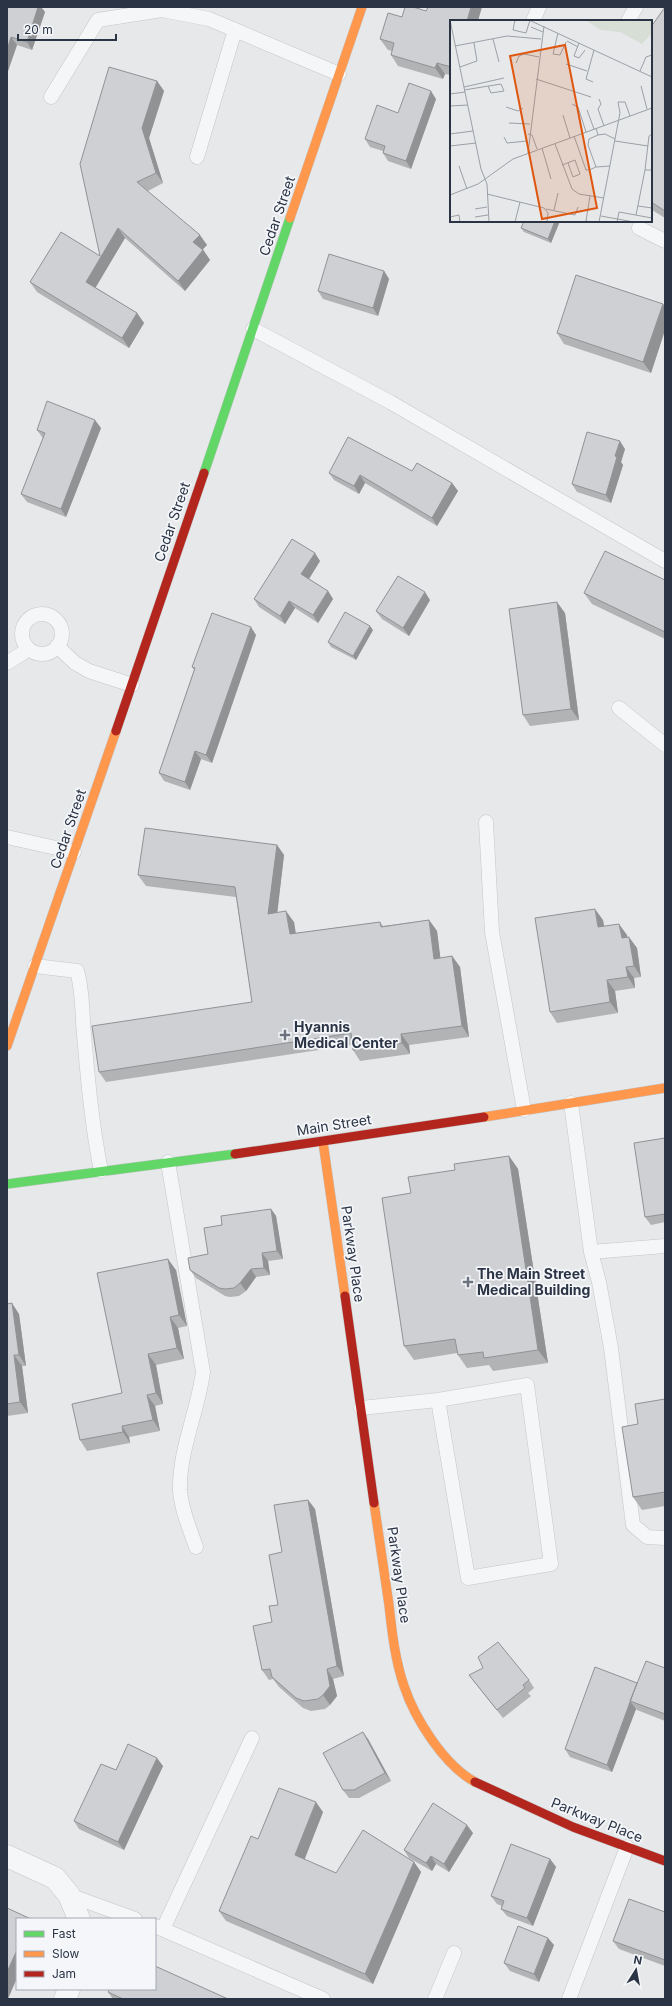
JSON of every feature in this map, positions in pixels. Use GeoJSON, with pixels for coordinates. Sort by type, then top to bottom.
{"type":"FeatureCollection","features":[{"type":"Feature","properties":{"kind":"street","name":"Cedar Street"},"geometry":{"type":"LineString","coordinates":[[7,1046],[132,685],[362,7]]}},
{"type":"Feature","properties":{"kind":"street","name":"Main Street"},"geometry":{"type":"LineString","coordinates":[[7,1184],[323,1142],[665,1088]]}},
{"type":"Feature","properties":{"kind":"street","name":"Parkway Place"},"geometry":{"type":"LineString","coordinates":[[323,1142],[394,1643],[404,1686],[420,1721],[445,1757],[468,1778],[492,1791],[573,1827],[665,1861]]}},
{"type":"Feature","properties":{"kind":"street"},"geometry":{"type":"LineString","coordinates":[[7,1856],[55,1878],[69,1895],[79,1918]]}},
{"type":"Feature","properties":{"kind":"lane"},"geometry":{"type":"LineString","coordinates":[[533,20],[539,7]]}},
{"type":"Feature","properties":{"kind":"lane"},"geometry":{"type":"LineString","coordinates":[[629,20],[636,7]]}},
{"type":"Feature","properties":{"kind":"lane"},"geometry":{"type":"LineString","coordinates":[[52,97],[98,20],[162,10],[209,19],[340,74]]}},
{"type":"Feature","properties":{"kind":"lane"},"geometry":{"type":"LineString","coordinates":[[197,157],[235,30]]}},
{"type":"Feature","properties":{"kind":"lane"},"geometry":{"type":"LineString","coordinates":[[639,228],[665,242]]}},
{"type":"Feature","properties":{"kind":"lane"},"geometry":{"type":"LineString","coordinates":[[253,329],[390,402],[665,561]]}},
{"type":"Feature","properties":{"kind":"lane"},"geometry":{"type":"LineString","coordinates":[[41,614],[54,618],[58,623],[62,635],[57,646],[46,653],[34,652],[29,649],[22,638],[24,624],[29,619],[41,614]]}},
{"type":"Feature","properties":{"kind":"lane"},"geometry":{"type":"LineString","coordinates":[[57,646],[75,663],[89,670],[132,685]]}},
{"type":"Feature","properties":{"kind":"lane"},"geometry":{"type":"LineString","coordinates":[[7,662],[29,649]]}},
{"type":"Feature","properties":{"kind":"lane"},"geometry":{"type":"LineString","coordinates":[[619,708],[665,745]]}},
{"type":"Feature","properties":{"kind":"lane"},"geometry":{"type":"LineString","coordinates":[[486,822],[492,932],[524,1110]]}},
{"type":"Feature","properties":{"kind":"lane"},"geometry":{"type":"LineString","coordinates":[[7,837],[74,852]]}},
{"type":"Feature","properties":{"kind":"lane"},"geometry":{"type":"LineString","coordinates":[[35,966],[77,971],[81,985],[81,1010],[92,1117],[101,1171]]}},
{"type":"Feature","properties":{"kind":"lane"},"geometry":{"type":"LineString","coordinates":[[571,1103],[591,1252],[599,1282],[611,1348],[633,1525],[648,1537],[665,1538]]}},
{"type":"Feature","properties":{"kind":"lane"},"geometry":{"type":"LineString","coordinates":[[168,1162],[203,1372],[184,1455],[180,1490],[185,1515],[196,1547]]}},
{"type":"Feature","properties":{"kind":"lane"},"geometry":{"type":"LineString","coordinates":[[591,1252],[665,1246]]}},
{"type":"Feature","properties":{"kind":"lane"},"geometry":{"type":"LineString","coordinates":[[361,1408],[438,1400],[527,1385],[551,1564],[468,1578],[438,1400]]}},
{"type":"Feature","properties":{"kind":"lane"},"geometry":{"type":"LineString","coordinates":[[252,1738],[159,1928],[323,1999]]}},
{"type":"Feature","properties":{"kind":"lane"},"geometry":{"type":"LineString","coordinates":[[569,1999],[627,1847]]}},
{"type":"Feature","properties":{"kind":"lane"},"geometry":{"type":"LineString","coordinates":[[69,1895],[132,1918]]}},
{"type":"Feature","properties":{"kind":"lane"},"geometry":{"type":"LineString","coordinates":[[435,1999],[454,1953]]}},
{"type":"Feature","properties":{"kind":"building"},"geometry":{"type":"Polygon","coordinates":[[[7,7],[38,7],[27,42],[11,37],[7,50],[7,7]]]}},
{"type":"Feature","properties":{"kind":"building"},"geometry":{"type":"Polygon","coordinates":[[[405,7],[413,7],[426,11],[428,7],[471,7],[467,20],[450,20],[450,67],[437,63],[435,68],[391,55],[394,43],[380,39],[388,13],[402,17],[405,7]]]}},
{"type":"Feature","properties":{"kind":"building"},"geometry":{"type":"Polygon","coordinates":[[[665,7],[665,211],[652,203],[652,26],[665,7]]]}},
{"type":"Feature","properties":{"kind":"building"},"geometry":{"type":"Polygon","coordinates":[[[109,67],[157,81],[142,128],[156,173],[137,182],[200,235],[193,242],[203,250],[178,281],[118,228],[86,282],[137,313],[122,338],[30,282],[61,232],[100,256],[80,164],[109,67]]]}},
{"type":"Feature","properties":{"kind":"building"},"geometry":{"type":"Polygon","coordinates":[[[409,83],[431,91],[406,161],[383,153],[385,146],[365,139],[377,105],[398,113],[409,83]]]}},
{"type":"Feature","properties":{"kind":"building"},"geometry":{"type":"Polygon","coordinates":[[[524,222],[555,222],[548,239],[521,228],[524,222]]]}},
{"type":"Feature","properties":{"kind":"building"},"geometry":{"type":"Polygon","coordinates":[[[329,254],[384,271],[373,308],[318,291],[329,254]]]}},
{"type":"Feature","properties":{"kind":"building"},"geometry":{"type":"Polygon","coordinates":[[[576,275],[663,304],[643,362],[557,333],[576,275]]]}},
{"type":"Feature","properties":{"kind":"building"},"geometry":{"type":"Polygon","coordinates":[[[47,401],[95,420],[61,509],[21,494],[45,433],[37,430],[47,401]]]}},
{"type":"Feature","properties":{"kind":"building"},"geometry":{"type":"Polygon","coordinates":[[[587,432],[620,441],[606,495],[572,484],[587,432]]]}},
{"type":"Feature","properties":{"kind":"building"},"geometry":{"type":"Polygon","coordinates":[[[348,437],[412,471],[417,463],[452,483],[432,518],[360,475],[354,486],[329,473],[348,437]]]}},
{"type":"Feature","properties":{"kind":"building"},"geometry":{"type":"Polygon","coordinates":[[[292,539],[315,553],[301,574],[328,591],[313,615],[289,601],[280,616],[254,599],[292,539]]]}},
{"type":"Feature","properties":{"kind":"building"},"geometry":{"type":"Polygon","coordinates":[[[605,551],[665,580],[665,632],[584,593],[605,551]]]}},
{"type":"Feature","properties":{"kind":"building"},"geometry":{"type":"Polygon","coordinates":[[[398,576],[425,592],[403,628],[376,611],[398,576]]]}},
{"type":"Feature","properties":{"kind":"building"},"geometry":{"type":"Polygon","coordinates":[[[557,602],[571,709],[523,715],[509,609],[557,602]]]}},
{"type":"Feature","properties":{"kind":"building"},"geometry":{"type":"Polygon","coordinates":[[[345,612],[370,626],[353,656],[328,642],[345,612]]]}},
{"type":"Feature","properties":{"kind":"building"},"geometry":{"type":"Polygon","coordinates":[[[212,613],[251,627],[206,755],[195,751],[185,782],[159,773],[195,668],[192,667],[212,613]]]}},
{"type":"Feature","properties":{"kind":"building"},"geometry":{"type":"Polygon","coordinates":[[[145,828],[277,845],[268,914],[286,911],[290,934],[380,922],[381,927],[429,920],[434,959],[452,956],[462,1026],[401,1034],[402,1043],[353,1050],[351,1033],[99,1072],[92,1026],[252,1002],[235,887],[138,875],[145,828]]]}},
{"type":"Feature","properties":{"kind":"building"},"geometry":{"type":"Polygon","coordinates":[[[595,909],[598,927],[619,924],[622,938],[629,937],[634,966],[626,967],[628,977],[607,980],[610,1002],[550,1012],[535,918],[595,909]]]}},
{"type":"Feature","properties":{"kind":"building"},"geometry":{"type":"Polygon","coordinates":[[[665,1138],[665,1214],[645,1217],[634,1143],[665,1138]]]}},
{"type":"Feature","properties":{"kind":"building","name":"The Main Street Medical Building"},"geometry":{"type":"Polygon","coordinates":[[[509,1156],[538,1350],[484,1358],[483,1352],[458,1355],[455,1339],[404,1346],[382,1198],[411,1193],[408,1177],[455,1170],[454,1164],[509,1156]]]}},
{"type":"Feature","properties":{"kind":"building"},"geometry":{"type":"Polygon","coordinates":[[[271,1209],[277,1251],[262,1253],[264,1268],[251,1269],[234,1288],[225,1289],[219,1288],[190,1270],[188,1258],[208,1254],[204,1228],[222,1225],[221,1216],[271,1209]]]}},
{"type":"Feature","properties":{"kind":"building"},"geometry":{"type":"Polygon","coordinates":[[[168,1259],[179,1315],[170,1317],[177,1348],[148,1354],[156,1393],[147,1395],[153,1420],[122,1426],[123,1432],[80,1440],[72,1404],[122,1393],[97,1273],[168,1259]]]}},
{"type":"Feature","properties":{"kind":"building"},"geometry":{"type":"Polygon","coordinates":[[[12,1303],[19,1355],[14,1355],[20,1402],[7,1404],[7,1304],[12,1303]]]}},
{"type":"Feature","properties":{"kind":"building"},"geometry":{"type":"Polygon","coordinates":[[[665,1399],[665,1492],[633,1497],[622,1427],[638,1424],[635,1404],[665,1399]]]}},
{"type":"Feature","properties":{"kind":"building"},"geometry":{"type":"Polygon","coordinates":[[[308,1500],[337,1666],[327,1669],[330,1686],[323,1695],[318,1699],[304,1701],[296,1698],[272,1677],[270,1669],[262,1670],[253,1626],[272,1622],[269,1606],[278,1605],[269,1555],[282,1552],[274,1505],[308,1500]]]}},
{"type":"Feature","properties":{"kind":"building"},"geometry":{"type":"Polygon","coordinates":[[[498,1642],[529,1680],[523,1685],[525,1688],[497,1710],[469,1675],[483,1668],[478,1657],[498,1642]]]}},
{"type":"Feature","properties":{"kind":"building"},"geometry":{"type":"Polygon","coordinates":[[[646,1661],[665,1668],[665,1714],[630,1701],[646,1661]]]}},
{"type":"Feature","properties":{"kind":"building"},"geometry":{"type":"Polygon","coordinates":[[[595,1667],[637,1683],[607,1765],[565,1749],[595,1667]]]}},
{"type":"Feature","properties":{"kind":"building"},"geometry":{"type":"Polygon","coordinates":[[[363,1732],[385,1773],[354,1790],[343,1790],[323,1753],[363,1732]]]}},
{"type":"Feature","properties":{"kind":"building"},"geometry":{"type":"Polygon","coordinates":[[[128,1744],[157,1758],[118,1842],[74,1821],[101,1764],[116,1770],[128,1744]]]}},
{"type":"Feature","properties":{"kind":"building"},"geometry":{"type":"Polygon","coordinates":[[[279,1788],[316,1802],[295,1855],[336,1873],[363,1830],[414,1862],[365,1974],[219,1911],[251,1836],[258,1839],[279,1788]]]}},
{"type":"Feature","properties":{"kind":"building"},"geometry":{"type":"Polygon","coordinates":[[[433,1803],[467,1825],[444,1864],[431,1856],[426,1863],[404,1850],[433,1803]]]}},
{"type":"Feature","properties":{"kind":"building"},"geometry":{"type":"Polygon","coordinates":[[[511,1844],[550,1859],[527,1918],[501,1909],[504,1901],[491,1896],[511,1844]]]}},
{"type":"Feature","properties":{"kind":"building"},"geometry":{"type":"Polygon","coordinates":[[[629,1899],[665,1912],[665,1960],[613,1941],[629,1899]]]}},
{"type":"Feature","properties":{"kind":"building"},"geometry":{"type":"Polygon","coordinates":[[[7,1908],[29,1918],[16,1918],[16,1952],[7,1972],[7,1908]]]}},
{"type":"Feature","properties":{"kind":"building"},"geometry":{"type":"Polygon","coordinates":[[[518,1926],[548,1938],[534,1974],[504,1963],[518,1926]]]}},
{"type":"Feature","properties":{"kind":"building"},"geometry":{"type":"Polygon","coordinates":[[[156,1966],[228,1999],[123,1999],[108,1992],[109,1990],[156,1990],[156,1966]]]}},
{"type":"Feature","properties":{"kind":"traffic: fast"},"geometry":{"type":"LineString","coordinates":[[204,473],[290,218]]}},
{"type":"Feature","properties":{"kind":"traffic: fast"},"geometry":{"type":"LineString","coordinates":[[7,1184],[235,1154]]}},
{"type":"Feature","properties":{"kind":"traffic: slow"},"geometry":{"type":"LineString","coordinates":[[290,218],[362,7]]}},
{"type":"Feature","properties":{"kind":"traffic: slow"},"geometry":{"type":"LineString","coordinates":[[7,1046],[116,731]]}},
{"type":"Feature","properties":{"kind":"traffic: slow"},"geometry":{"type":"LineString","coordinates":[[484,1117],[665,1088]]}},
{"type":"Feature","properties":{"kind":"traffic: slow"},"geometry":{"type":"LineString","coordinates":[[323,1142],[345,1296]]}},
{"type":"Feature","properties":{"kind":"traffic: slow"},"geometry":{"type":"LineString","coordinates":[[374,1503],[394,1646],[404,1686],[415,1713],[432,1740],[452,1764],[475,1782]]}},
{"type":"Feature","properties":{"kind":"traffic: jam"},"geometry":{"type":"LineString","coordinates":[[116,731],[204,473]]}},
{"type":"Feature","properties":{"kind":"traffic: jam"},"geometry":{"type":"LineString","coordinates":[[235,1154],[484,1117]]}},
{"type":"Feature","properties":{"kind":"traffic: jam"},"geometry":{"type":"LineString","coordinates":[[345,1296],[374,1503]]}},
{"type":"Feature","properties":{"kind":"traffic: jam"},"geometry":{"type":"LineString","coordinates":[[475,1782],[573,1827],[665,1861]]}},
{"type":"Feature","properties":{"kind":"place","name":"Hyannis Medical Center"},"geometry":{"type":"Point","coordinates":[285,1035]}},
{"type":"Feature","properties":{"kind":"place","name":"The Main Street Medical Building"},"geometry":{"type":"Point","coordinates":[468,1282]}}]}
